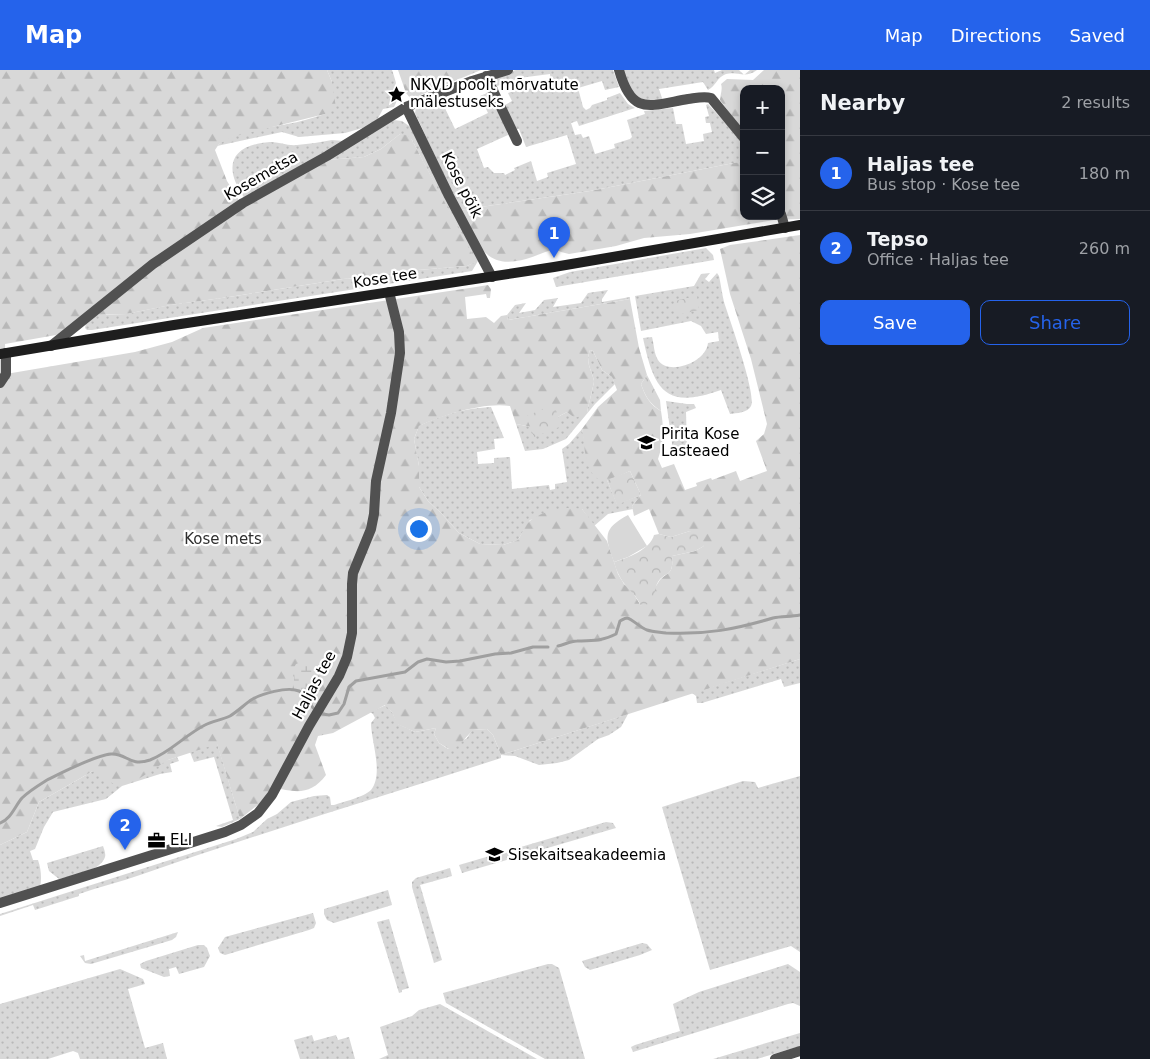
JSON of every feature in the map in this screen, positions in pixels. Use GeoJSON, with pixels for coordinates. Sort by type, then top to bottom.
{"type":"FeatureCollection","features":[{"type":"Feature","properties":{"kind":"main road","name":"Kose tee"},"geometry":{"type":"LineString","coordinates":[[3,353],[492,277],[800,225]]}},
{"type":"Feature","properties":{"kind":"street","name":"Kosemetsa"},"geometry":{"type":"LineString","coordinates":[[51,346],[153,264],[243,203],[327,156],[406,107],[486,76],[508,70]]}},
{"type":"Feature","properties":{"kind":"street"},"geometry":{"type":"LineString","coordinates":[[619,70],[624,86],[634,100],[643,104],[655,105],[702,97],[711,98],[740,133]]}},
{"type":"Feature","properties":{"kind":"street"},"geometry":{"type":"LineString","coordinates":[[486,76],[517,141]]}},
{"type":"Feature","properties":{"kind":"street","name":"Kose põik"},"geometry":{"type":"LineString","coordinates":[[406,107],[449,196],[492,277]]}},
{"type":"Feature","properties":{"kind":"street"},"geometry":{"type":"LineString","coordinates":[[783,220],[785,228]]}},
{"type":"Feature","properties":{"kind":"street","name":"Haljas tee"},"geometry":{"type":"LineString","coordinates":[[0,903],[225,832],[241,825],[258,813],[272,795],[309,726],[339,676],[350,645],[353,573],[374,514],[376,481],[391,413],[400,352],[399,332],[389,292]]}},
{"type":"Feature","properties":{"kind":"street","name":"Kose tee"},"geometry":{"type":"LineString","coordinates":[[0,383],[6,374],[3,353]]}},
{"type":"Feature","properties":{"kind":"street"},"geometry":{"type":"LineString","coordinates":[[775,1059],[800,1052]]}},
{"type":"Feature","properties":{"kind":"green space","name":"Kose mets"},"geometry":{"type":"Polygon","coordinates":[[[0,70],[327,70],[332,82],[336,108],[325,114],[232,137],[219,144],[215,150],[227,181],[243,207],[327,160],[364,157],[381,149],[400,134],[407,135],[412,140],[476,262],[467,266],[343,279],[171,305],[126,314],[84,315],[64,332],[56,335],[5,344],[6,374],[135,352],[172,342],[203,328],[488,285],[491,289],[490,298],[487,298],[486,294],[465,297],[467,319],[486,317],[494,323],[501,316],[507,315],[508,320],[630,299],[639,348],[647,375],[641,384],[648,400],[661,411],[663,435],[658,459],[662,468],[674,464],[685,490],[697,486],[696,483],[711,478],[712,480],[736,471],[740,481],[767,471],[756,441],[764,434],[767,424],[751,359],[730,294],[720,249],[730,245],[800,235],[800,659],[501,755],[493,735],[487,729],[473,730],[458,746],[449,749],[439,743],[434,734],[436,728],[415,732],[397,724],[392,712],[385,705],[333,733],[318,736],[315,745],[326,775],[315,786],[303,791],[273,787],[264,800],[240,819],[217,744],[168,760],[137,780],[117,786],[93,771],[39,802],[27,832],[0,845],[0,70]],[[590,350],[588,359],[594,381],[587,413],[575,418],[567,412],[537,428],[516,424],[510,406],[499,405],[451,414],[419,426],[414,439],[419,466],[419,487],[428,501],[459,533],[480,544],[503,545],[518,540],[527,524],[543,514],[569,508],[582,509],[607,541],[618,574],[641,606],[661,579],[672,568],[672,556],[695,551],[704,546],[690,531],[671,537],[659,534],[649,509],[634,516],[632,506],[641,495],[630,471],[608,480],[600,480],[590,470],[585,453],[582,429],[598,407],[617,390],[612,377],[602,370],[593,351],[590,350]]]}},
{"type":"Feature","properties":{"kind":"green space"},"geometry":{"type":"Polygon","coordinates":[[[327,70],[392,70],[397,93],[394,107],[383,109],[377,120],[366,127],[345,133],[299,137],[282,132],[217,146],[223,141],[240,134],[325,114],[332,82],[327,70]]]}},
{"type":"Feature","properties":{"kind":"green space"},"geometry":{"type":"Polygon","coordinates":[[[398,70],[481,70],[411,99],[406,93],[398,70]]]}},
{"type":"Feature","properties":{"kind":"green space"},"geometry":{"type":"Polygon","coordinates":[[[516,70],[613,70],[619,87],[605,90],[602,81],[578,88],[583,107],[586,110],[592,105],[620,93],[628,104],[635,108],[579,126],[577,121],[571,123],[575,135],[581,134],[583,138],[589,136],[595,154],[615,148],[614,144],[630,139],[632,137],[627,120],[645,114],[644,111],[673,108],[676,124],[682,124],[686,144],[704,141],[703,134],[712,132],[710,123],[706,123],[705,117],[709,116],[706,105],[708,104],[740,139],[740,162],[590,191],[460,210],[415,113],[416,108],[434,100],[442,102],[455,129],[488,113],[480,96],[487,93],[484,83],[509,130],[507,132],[508,135],[477,149],[484,168],[488,167],[494,173],[504,173],[505,175],[515,170],[514,168],[531,161],[537,181],[548,177],[547,173],[576,164],[567,135],[526,147],[519,129],[516,129],[492,81],[496,75],[516,70]],[[550,74],[519,78],[497,86],[505,105],[512,101],[508,93],[519,89],[551,88],[550,74]]]}},
{"type":"Feature","properties":{"kind":"green space"},"geometry":{"type":"Polygon","coordinates":[[[622,70],[714,70],[715,73],[722,70],[739,70],[743,74],[726,74],[708,90],[703,82],[659,89],[663,101],[649,103],[634,96],[622,70]]]}},
{"type":"Feature","properties":{"kind":"green space"},"geometry":{"type":"Polygon","coordinates":[[[750,70],[757,70],[753,73],[745,74],[750,70]]]}},
{"type":"Feature","properties":{"kind":"green space"},"geometry":{"type":"Polygon","coordinates":[[[764,70],[800,70],[800,219],[785,220],[785,85],[740,85],[740,127],[720,100],[721,84],[727,79],[753,80],[764,70]]]}},
{"type":"Feature","properties":{"kind":"green space"},"geometry":{"type":"Polygon","coordinates":[[[393,120],[402,121],[412,128],[478,261],[472,271],[92,330],[85,328],[86,323],[95,315],[126,314],[170,305],[343,279],[467,266],[475,262],[412,140],[400,134],[381,149],[364,157],[327,160],[393,120]]]}},
{"type":"Feature","properties":{"kind":"green space"},"geometry":{"type":"Polygon","coordinates":[[[332,140],[344,141],[245,199],[238,188],[232,168],[238,153],[246,148],[270,142],[294,145],[332,140]]]}},
{"type":"Feature","properties":{"kind":"green space"},"geometry":{"type":"Polygon","coordinates":[[[740,162],[740,220],[774,220],[690,234],[644,238],[616,246],[569,254],[556,249],[512,262],[500,261],[484,251],[477,243],[460,210],[590,191],[740,162]]]}},
{"type":"Feature","properties":{"kind":"green space"},"geometry":{"type":"Polygon","coordinates":[[[706,248],[713,255],[714,260],[556,287],[553,278],[570,272],[706,248]]]}},
{"type":"Feature","properties":{"kind":"green space"},"geometry":{"type":"Polygon","coordinates":[[[710,273],[705,279],[709,282],[717,273],[719,276],[724,302],[750,387],[751,406],[742,412],[730,414],[721,390],[687,398],[675,396],[665,391],[658,383],[652,371],[643,338],[652,337],[657,358],[663,365],[678,367],[686,365],[701,356],[706,350],[708,343],[719,341],[718,332],[706,334],[701,326],[691,321],[641,331],[635,296],[694,286],[701,274],[710,273]]]}},
{"type":"Feature","properties":{"kind":"green space"},"geometry":{"type":"Polygon","coordinates":[[[608,290],[602,302],[630,297],[630,299],[508,320],[507,315],[515,305],[526,303],[519,313],[535,310],[544,300],[558,298],[553,307],[581,303],[588,293],[608,290]]]}},
{"type":"Feature","properties":{"kind":"green space"},"geometry":{"type":"Polygon","coordinates":[[[697,296],[699,310],[677,315],[674,301],[697,296]]]}},
{"type":"Feature","properties":{"kind":"green space"},"geometry":{"type":"Polygon","coordinates":[[[590,350],[593,351],[602,370],[612,377],[615,384],[595,404],[566,439],[543,449],[525,451],[516,424],[537,428],[567,412],[587,413],[594,381],[589,363],[590,350]]]}},
{"type":"Feature","properties":{"kind":"green space"},"geometry":{"type":"Polygon","coordinates":[[[647,375],[660,400],[661,411],[651,403],[641,384],[647,375]]]}},
{"type":"Feature","properties":{"kind":"green space"},"geometry":{"type":"Polygon","coordinates":[[[666,401],[694,404],[696,408],[686,412],[687,449],[671,456],[672,443],[666,401]]]}},
{"type":"Feature","properties":{"kind":"green space"},"geometry":{"type":"Polygon","coordinates":[[[554,405],[562,426],[534,437],[526,416],[554,405]]]}},
{"type":"Feature","properties":{"kind":"green space"},"geometry":{"type":"Polygon","coordinates":[[[491,407],[504,438],[494,439],[495,449],[477,452],[478,464],[494,463],[494,458],[510,457],[512,489],[549,485],[550,490],[555,489],[555,484],[567,482],[562,449],[582,429],[585,444],[597,478],[607,480],[617,504],[641,495],[632,506],[633,509],[608,514],[594,526],[582,509],[530,520],[518,540],[503,545],[480,544],[459,533],[428,501],[419,487],[419,466],[414,439],[419,426],[427,422],[445,415],[491,407]]]}},
{"type":"Feature","properties":{"kind":"green space"},"geometry":{"type":"Polygon","coordinates":[[[630,471],[641,495],[617,505],[607,480],[630,471]]]}},
{"type":"Feature","properties":{"kind":"green space"},"geometry":{"type":"Polygon","coordinates":[[[628,515],[647,546],[628,557],[614,562],[609,546],[608,534],[614,525],[628,515]]]}},
{"type":"Feature","properties":{"kind":"green space"},"geometry":{"type":"Polygon","coordinates":[[[690,531],[701,535],[704,546],[695,551],[672,556],[672,568],[657,584],[655,602],[641,606],[625,585],[614,562],[643,549],[652,540],[654,535],[659,534],[671,537],[690,531]]]}},
{"type":"Feature","properties":{"kind":"green space"},"geometry":{"type":"Polygon","coordinates":[[[800,659],[800,683],[784,687],[781,679],[702,703],[697,703],[696,696],[692,693],[800,659]]]}},
{"type":"Feature","properties":{"kind":"green space"},"geometry":{"type":"Polygon","coordinates":[[[296,664],[315,664],[324,669],[323,676],[304,694],[294,690],[294,677],[291,673],[296,664]]]}},
{"type":"Feature","properties":{"kind":"green space"},"geometry":{"type":"Polygon","coordinates":[[[386,705],[398,724],[415,732],[436,728],[434,734],[439,743],[448,749],[467,738],[472,730],[487,729],[493,735],[501,758],[230,844],[35,910],[33,905],[0,916],[0,914],[236,839],[253,832],[267,819],[277,814],[291,802],[327,795],[330,797],[331,805],[334,805],[364,795],[371,790],[375,783],[377,767],[371,723],[375,718],[370,712],[386,705]]]}},
{"type":"Feature","properties":{"kind":"green space"},"geometry":{"type":"Polygon","coordinates":[[[628,714],[621,727],[609,735],[598,739],[569,760],[539,765],[515,756],[501,755],[628,714]]]}},
{"type":"Feature","properties":{"kind":"green space"},"geometry":{"type":"Polygon","coordinates":[[[217,743],[240,819],[222,827],[216,826],[233,820],[214,757],[194,762],[190,752],[217,743]]]}},
{"type":"Feature","properties":{"kind":"green space"},"geometry":{"type":"Polygon","coordinates":[[[177,757],[179,761],[170,764],[172,772],[122,786],[106,799],[53,812],[44,827],[35,849],[30,851],[33,860],[38,860],[39,863],[40,888],[0,900],[0,845],[27,832],[39,802],[93,771],[177,757]]]}},
{"type":"Feature","properties":{"kind":"green space"},"geometry":{"type":"Polygon","coordinates":[[[800,776],[800,952],[791,946],[710,970],[662,807],[743,781],[755,782],[758,788],[800,776]]]}},
{"type":"Feature","properties":{"kind":"green space"},"geometry":{"type":"Polygon","coordinates":[[[606,822],[613,823],[616,828],[462,873],[459,865],[606,822]]]}},
{"type":"Feature","properties":{"kind":"green space"},"geometry":{"type":"Polygon","coordinates":[[[103,846],[105,857],[98,866],[92,869],[59,879],[49,871],[47,863],[103,846]]]}},
{"type":"Feature","properties":{"kind":"green space"},"geometry":{"type":"Polygon","coordinates":[[[450,868],[452,876],[420,885],[442,960],[434,963],[412,882],[416,878],[450,868]]]}},
{"type":"Feature","properties":{"kind":"green space"},"geometry":{"type":"Polygon","coordinates":[[[388,890],[392,905],[334,923],[327,920],[324,914],[324,909],[388,890]]]}},
{"type":"Feature","properties":{"kind":"green space"},"geometry":{"type":"Polygon","coordinates":[[[313,913],[316,923],[314,928],[309,930],[225,955],[220,953],[218,948],[225,937],[313,913]]]}},
{"type":"Feature","properties":{"kind":"green space"},"geometry":{"type":"Polygon","coordinates":[[[389,919],[409,988],[399,993],[377,922],[389,919]]]}},
{"type":"Feature","properties":{"kind":"green space"},"geometry":{"type":"Polygon","coordinates":[[[178,932],[172,940],[91,964],[85,963],[80,956],[84,955],[85,961],[178,932]]]}},
{"type":"Feature","properties":{"kind":"green space"},"geometry":{"type":"Polygon","coordinates":[[[642,943],[647,944],[652,950],[590,970],[585,967],[582,961],[642,943]]]}},
{"type":"Feature","properties":{"kind":"green space"},"geometry":{"type":"Polygon","coordinates":[[[198,945],[204,945],[210,956],[204,967],[179,974],[176,967],[169,969],[170,976],[164,977],[141,968],[140,964],[146,961],[198,945]]]}},
{"type":"Feature","properties":{"kind":"green space"},"geometry":{"type":"Polygon","coordinates":[[[548,964],[559,968],[585,1059],[545,1059],[446,1003],[443,993],[548,964]]]}},
{"type":"Feature","properties":{"kind":"green space"},"geometry":{"type":"Polygon","coordinates":[[[788,964],[800,972],[800,1006],[793,1003],[788,1004],[633,1052],[631,1047],[635,1045],[680,1031],[673,1004],[699,992],[788,964]]]}},
{"type":"Feature","properties":{"kind":"green space"},"geometry":{"type":"Polygon","coordinates":[[[120,969],[143,979],[145,984],[128,989],[145,1048],[163,1043],[167,1059],[80,1059],[78,1053],[73,1051],[48,1059],[0,1059],[0,1004],[120,969]]]}},
{"type":"Feature","properties":{"kind":"green space"},"geometry":{"type":"Polygon","coordinates":[[[440,1004],[537,1059],[379,1059],[388,1055],[380,1027],[412,1016],[419,1010],[440,1004]]]}},
{"type":"Feature","properties":{"kind":"green space"},"geometry":{"type":"Polygon","coordinates":[[[800,1033],[800,1046],[757,1059],[713,1059],[800,1033]]]}},
{"type":"Feature","properties":{"kind":"green space"},"geometry":{"type":"Polygon","coordinates":[[[312,1035],[314,1041],[336,1035],[338,1040],[349,1037],[355,1059],[300,1059],[294,1040],[312,1035]]]}},
{"type":"Feature","properties":{"kind":"waterway"},"geometry":{"type":"LineString","coordinates":[[558,646],[574,641],[597,640],[610,637],[616,634],[620,621],[626,618],[649,631],[694,633],[721,630],[773,618],[800,615]]}},
{"type":"Feature","properties":{"kind":"waterway"},"geometry":{"type":"LineString","coordinates":[[323,714],[338,713],[344,704],[349,687],[356,681],[405,672],[418,662],[427,659],[446,662],[460,661],[511,653],[533,647],[548,647]]}},
{"type":"Feature","properties":{"kind":"waterway"},"geometry":{"type":"LineString","coordinates":[[0,823],[10,815],[28,793],[61,773],[88,761],[111,754],[137,762],[158,757],[198,729],[230,716],[261,695],[288,689],[299,691],[304,694],[313,708]]}},
{"type":"Feature","properties":{"kind":"place","name":"NKVD poolt mõrvatute mälestuseks"},"geometry":{"type":"Point","coordinates":[396,94]}},
{"type":"Feature","properties":{"kind":"place","name":"Haljas tee"},"geometry":{"type":"Point","coordinates":[554,258]}},
{"type":"Feature","properties":{"kind":"place","name":"Pirita Kose Lasteaed"},"geometry":{"type":"Point","coordinates":[647,443]}},
{"type":"Feature","properties":{"kind":"place","name":"ELI"},"geometry":{"type":"Point","coordinates":[156,840]}},
{"type":"Feature","properties":{"kind":"place","name":"Tepso"},"geometry":{"type":"Point","coordinates":[125,850]}},
{"type":"Feature","properties":{"kind":"place","name":"Sisekaitseakadeemia"},"geometry":{"type":"Point","coordinates":[494,855]}}]}
